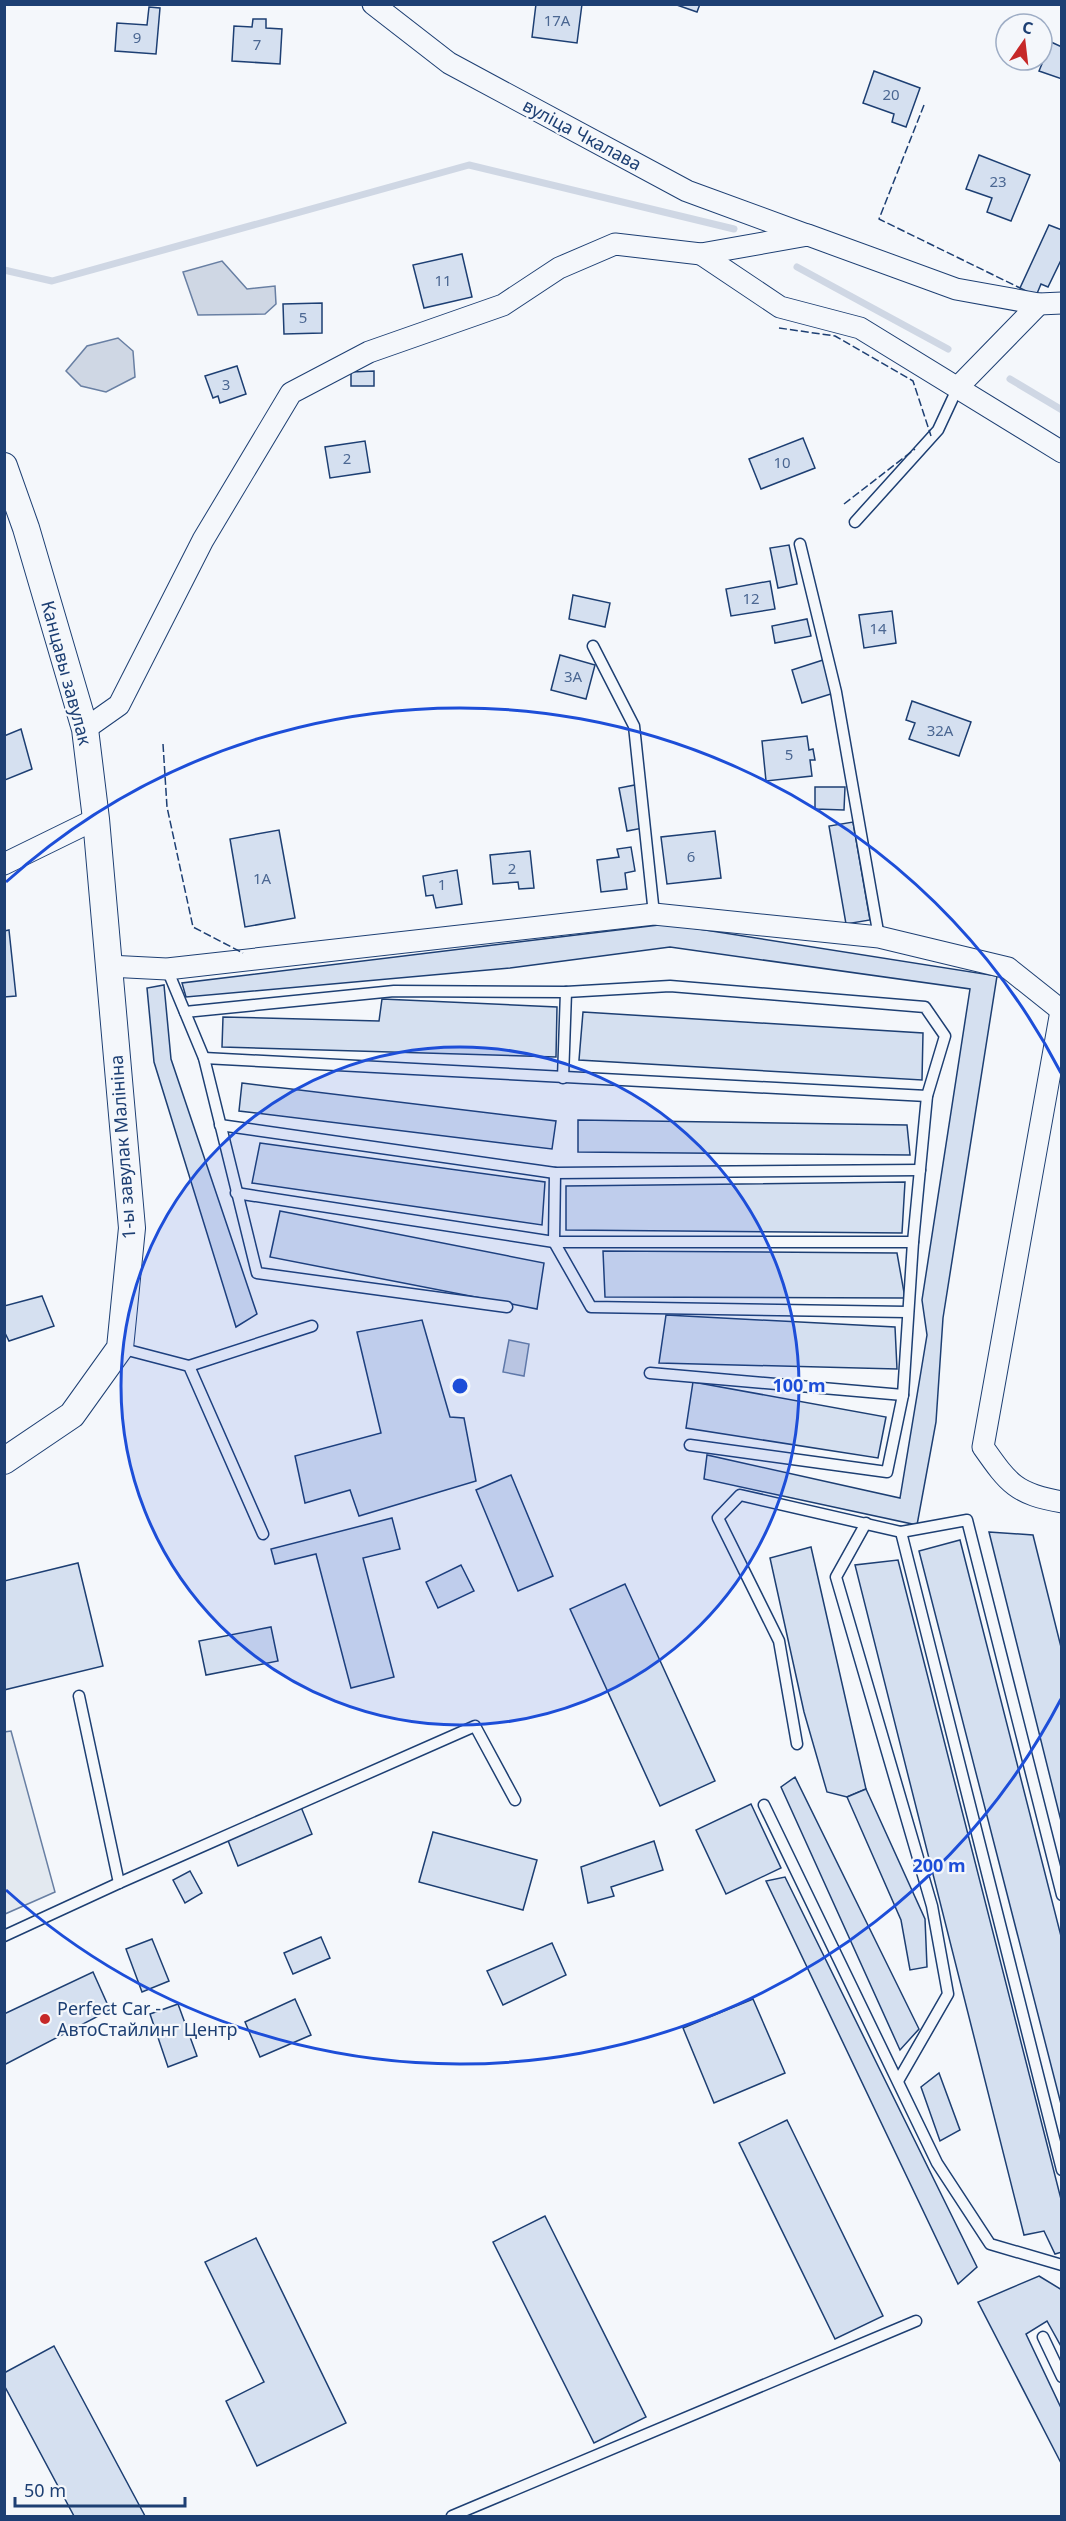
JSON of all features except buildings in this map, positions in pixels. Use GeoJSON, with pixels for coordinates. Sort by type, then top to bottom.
{"type":"FeatureCollection","features":[{"type":"Feature","properties":{"kind":"street","name":"вуліца Чкалава"},"geometry":{"type":"LineString","coordinates":[[373,4],[449,63],[687,191],[956,289],[1039,304],[1062,303]]}},
{"type":"Feature","properties":{"kind":"street"},"geometry":{"type":"LineString","coordinates":[[85,729],[119,705],[203,540],[291,393],[369,352],[503,306],[559,268],[615,244],[701,254],[808,235]]}},
{"type":"Feature","properties":{"kind":"street"},"geometry":{"type":"LineString","coordinates":[[701,254],[780,307],[860,328],[1062,452]]}},
{"type":"Feature","properties":{"kind":"street"},"geometry":{"type":"LineString","coordinates":[[958,387],[1039,304]]}},
{"type":"Feature","properties":{"kind":"street","name":"Канцавы завулак"},"geometry":{"type":"LineString","coordinates":[[4,466],[26,528],[85,729],[96,819]]}},
{"type":"Feature","properties":{"kind":"street"},"geometry":{"type":"LineString","coordinates":[[4,864],[96,819]]}},
{"type":"Feature","properties":{"kind":"street","name":"1-ы завулак Малініна"},"geometry":{"type":"LineString","coordinates":[[96,819],[132,1228],[120,1348]]}},
{"type":"Feature","properties":{"kind":"street"},"geometry":{"type":"LineString","coordinates":[[108,966],[167,969],[654,914],[879,937],[1008,968],[1061,1011],[983,1447],[1004,1476],[1031,1497],[1062,1502]]}},
{"type":"Feature","properties":{"kind":"street"},"geometry":{"type":"LineString","coordinates":[[4,1461],[72,1414],[120,1348]]}},
{"type":"Feature","properties":{"kind":"lane"},"geometry":{"type":"LineString","coordinates":[[855,522],[938,430],[958,387]]}},
{"type":"Feature","properties":{"kind":"lane"},"geometry":{"type":"LineString","coordinates":[[800,543],[836,692],[879,937]]}},
{"type":"Feature","properties":{"kind":"lane"},"geometry":{"type":"LineString","coordinates":[[593,646],[634,726],[654,914]]}},
{"type":"Feature","properties":{"kind":"lane"},"geometry":{"type":"LineString","coordinates":[[167,969],[204,1058],[257,1273],[507,1307]]}},
{"type":"Feature","properties":{"kind":"lane"},"geometry":{"type":"LineString","coordinates":[[185,1012],[394,991],[566,992],[670,986],[925,1007],[945,1036],[927,1096],[907,1312],[903,1395],[887,1472],[690,1445]]}},
{"type":"Feature","properties":{"kind":"lane"},"geometry":{"type":"LineString","coordinates":[[563,1078],[566,992]]}},
{"type":"Feature","properties":{"kind":"lane"},"geometry":{"type":"LineString","coordinates":[[204,1058],[927,1096]]}},
{"type":"Feature","properties":{"kind":"lane"},"geometry":{"type":"LineString","coordinates":[[220,1125],[555,1173],[920,1170]]}},
{"type":"Feature","properties":{"kind":"lane"},"geometry":{"type":"LineString","coordinates":[[555,1173],[554,1242],[591,1307],[907,1312]]}},
{"type":"Feature","properties":{"kind":"lane"},"geometry":{"type":"LineString","coordinates":[[236,1193],[554,1242],[913,1242]]}},
{"type":"Feature","properties":{"kind":"lane"},"geometry":{"type":"LineString","coordinates":[[120,1348],[189,1366],[312,1326]]}},
{"type":"Feature","properties":{"kind":"lane"},"geometry":{"type":"LineString","coordinates":[[189,1366],[263,1534]]}},
{"type":"Feature","properties":{"kind":"lane"},"geometry":{"type":"LineString","coordinates":[[651,1373],[903,1395]]}},
{"type":"Feature","properties":{"kind":"lane"},"geometry":{"type":"LineString","coordinates":[[797,1744],[779,1641],[718,1518],[740,1496],[900,1532],[967,1520],[1062,1895]]}},
{"type":"Feature","properties":{"kind":"lane"},"geometry":{"type":"LineString","coordinates":[[866,1523],[836,1577],[932,1906],[948,1994],[898,2081]]}},
{"type":"Feature","properties":{"kind":"lane"},"geometry":{"type":"LineString","coordinates":[[900,1532],[1062,2170]]}},
{"type":"Feature","properties":{"kind":"lane"},"geometry":{"type":"LineString","coordinates":[[80,1696],[119,1882]]}},
{"type":"Feature","properties":{"kind":"lane"},"geometry":{"type":"LineString","coordinates":[[4,1936],[119,1882],[476,1726],[515,1800]]}},
{"type":"Feature","properties":{"kind":"lane"},"geometry":{"type":"LineString","coordinates":[[764,1805],[937,2163],[990,2244],[1062,2265]]}},
{"type":"Feature","properties":{"kind":"lane"},"geometry":{"type":"LineString","coordinates":[[452,2517],[916,2321]]}},
{"type":"Feature","properties":{"kind":"lane"},"geometry":{"type":"LineString","coordinates":[[1043,2337],[1062,2377]]}},
{"type":"Feature","properties":{"kind":"shaded area"},"geometry":{"type":"Polygon","coordinates":[[[222,261],[247,289],[275,286],[276,304],[265,314],[198,315],[183,272],[222,261]]]}},
{"type":"Feature","properties":{"kind":"shaded area"},"geometry":{"type":"Polygon","coordinates":[[[118,338],[133,351],[135,377],[106,392],[81,386],[66,371],[87,346],[118,338]]]}},
{"type":"Feature","properties":{"kind":"shaded area"},"geometry":{"type":"Polygon","coordinates":[[[509,1340],[529,1344],[524,1376],[503,1372],[509,1340]]]}},
{"type":"Feature","properties":{"kind":"shaded area"},"geometry":{"type":"Polygon","coordinates":[[[11,1731],[55,1892],[5,1914],[4,1732],[11,1731]]]}},
{"type":"Feature","properties":{"kind":"waterway"},"geometry":{"type":"LineString","coordinates":[[4,270],[52,281],[469,165],[734,229]]}},
{"type":"Feature","properties":{"kind":"waterway"},"geometry":{"type":"LineString","coordinates":[[797,267],[948,349]]}},
{"type":"Feature","properties":{"kind":"waterway"},"geometry":{"type":"LineString","coordinates":[[1010,379],[1062,410]]}},
{"type":"Feature","properties":{"kind":"fence"},"geometry":{"type":"LineString","coordinates":[[924,105],[879,219],[1020,288]]}},
{"type":"Feature","properties":{"kind":"fence"},"geometry":{"type":"LineString","coordinates":[[779,328],[835,336],[913,381],[931,436]]}},
{"type":"Feature","properties":{"kind":"fence"},"geometry":{"type":"LineString","coordinates":[[844,504],[915,449]]}},
{"type":"Feature","properties":{"kind":"fence"},"geometry":{"type":"LineString","coordinates":[[163,744],[167,807],[193,927],[243,953]]}},
{"type":"Feature","properties":{"kind":"place","name":"Perfect Car - АвтоСтайлинг Центр"},"geometry":{"type":"Point","coordinates":[45,2019]}}]}
